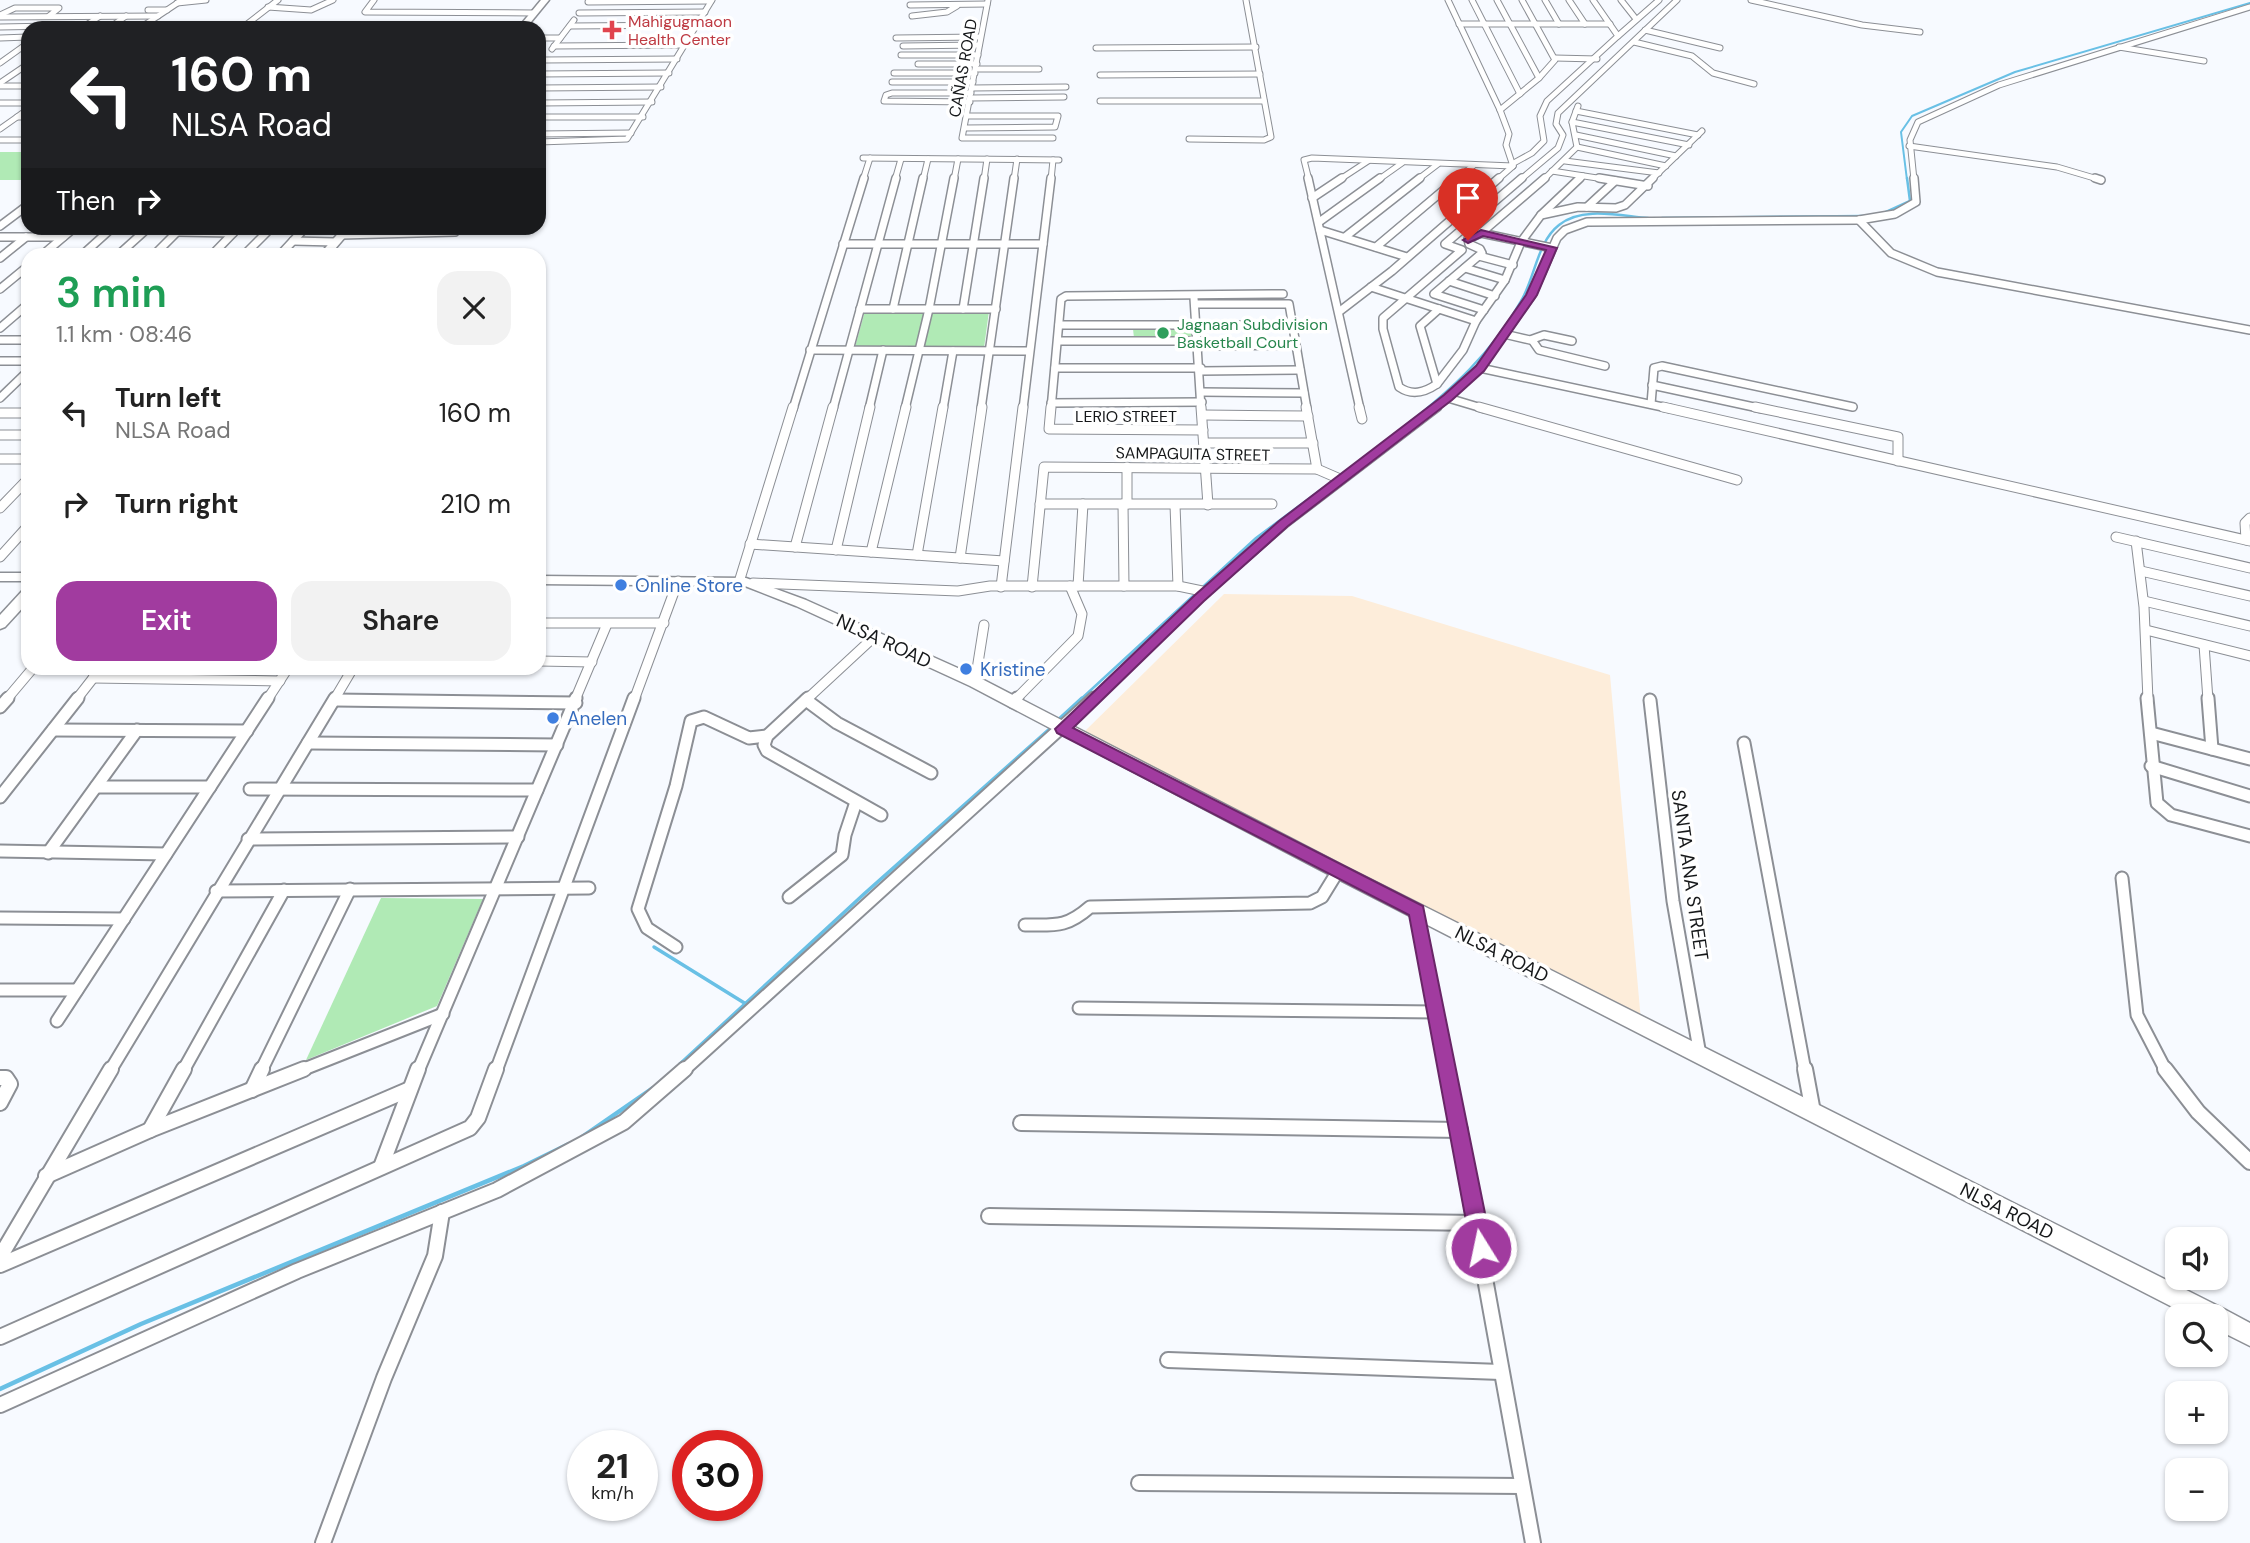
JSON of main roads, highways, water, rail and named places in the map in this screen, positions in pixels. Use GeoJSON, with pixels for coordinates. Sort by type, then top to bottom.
{"type":"FeatureCollection","features":[{"type":"Feature","properties":{"kind":"main road"},"geometry":{"type":"LineString","coordinates":[[528,21],[545,0]]}},
{"type":"Feature","properties":{"kind":"main road"},"geometry":{"type":"LineString","coordinates":[[330,248],[342,235]]}},
{"type":"Feature","properties":{"kind":"main road"},"geometry":{"type":"LineString","coordinates":[[0,577],[21,577]]}},
{"type":"Feature","properties":{"kind":"main road","name":"NLSA ROAD"},"geometry":{"type":"LineString","coordinates":[[546,580],[746,582],[874,637],[975,682],[1338,871],[2189,1304]]}},
{"type":"Feature","properties":{"kind":"main road"},"geometry":{"type":"LineString","coordinates":[[0,624],[21,601]]}},
{"type":"Feature","properties":{"kind":"main road","name":"NLSA ROAD"},"geometry":{"type":"LineString","coordinates":[[2228,1324],[2250,1335]]}},
{"type":"Feature","properties":{"kind":"waterway"},"geometry":{"type":"LineString","coordinates":[[1907,180],[1901,132],[1912,116],[2015,72],[2250,3]]}},
{"type":"Feature","properties":{"kind":"waterway"},"geometry":{"type":"LineString","coordinates":[[1886,212],[1910,201],[1907,178]]}},
{"type":"Feature","properties":{"kind":"waterway"},"geometry":{"type":"LineString","coordinates":[[1405,426],[1438,399],[1484,354],[1510,320],[1526,292],[1541,250],[1559,225],[1568,219],[1590,214],[1648,218]]}},
{"type":"Feature","properties":{"kind":"waterway"},"geometry":{"type":"LineString","coordinates":[[1662,218],[1864,216]]}},
{"type":"Feature","properties":{"kind":"waterway"},"geometry":{"type":"LineString","coordinates":[[1080,700],[1256,538],[1365,457]]}},
{"type":"Feature","properties":{"kind":"waterway"},"geometry":{"type":"LineString","coordinates":[[1058,720],[1082,698]]}},
{"type":"Feature","properties":{"kind":"waterway"},"geometry":{"type":"LineString","coordinates":[[745,1004],[1053,726]]}},
{"type":"Feature","properties":{"kind":"waterway"},"geometry":{"type":"LineString","coordinates":[[654,947],[745,1004]]}},
{"type":"Feature","properties":{"kind":"waterway"},"geometry":{"type":"LineString","coordinates":[[680,1064],[745,1004]]}},
{"type":"Feature","properties":{"kind":"waterway"},"geometry":{"type":"LineString","coordinates":[[582,1137],[653,1088]]}},
{"type":"Feature","properties":{"kind":"waterway"},"geometry":{"type":"LineString","coordinates":[[0,1389],[141,1324],[524,1166],[569,1144]]}},
{"type":"Feature","properties":{"kind":"place","name":"Mahigugmaon Health Center"},"geometry":{"type":"Point","coordinates":[612,30]}},
{"type":"Feature","properties":{"kind":"place","name":"Jagnaan Subdivision Basketball Court"},"geometry":{"type":"Point","coordinates":[1163,333]}},
{"type":"Feature","properties":{"kind":"place","name":"Online Store"},"geometry":{"type":"Point","coordinates":[621,585]}},
{"type":"Feature","properties":{"kind":"place","name":"Kristine"},"geometry":{"type":"Point","coordinates":[966,669]}},
{"type":"Feature","properties":{"kind":"place","name":"Anelen"},"geometry":{"type":"Point","coordinates":[553,718]}}]}
